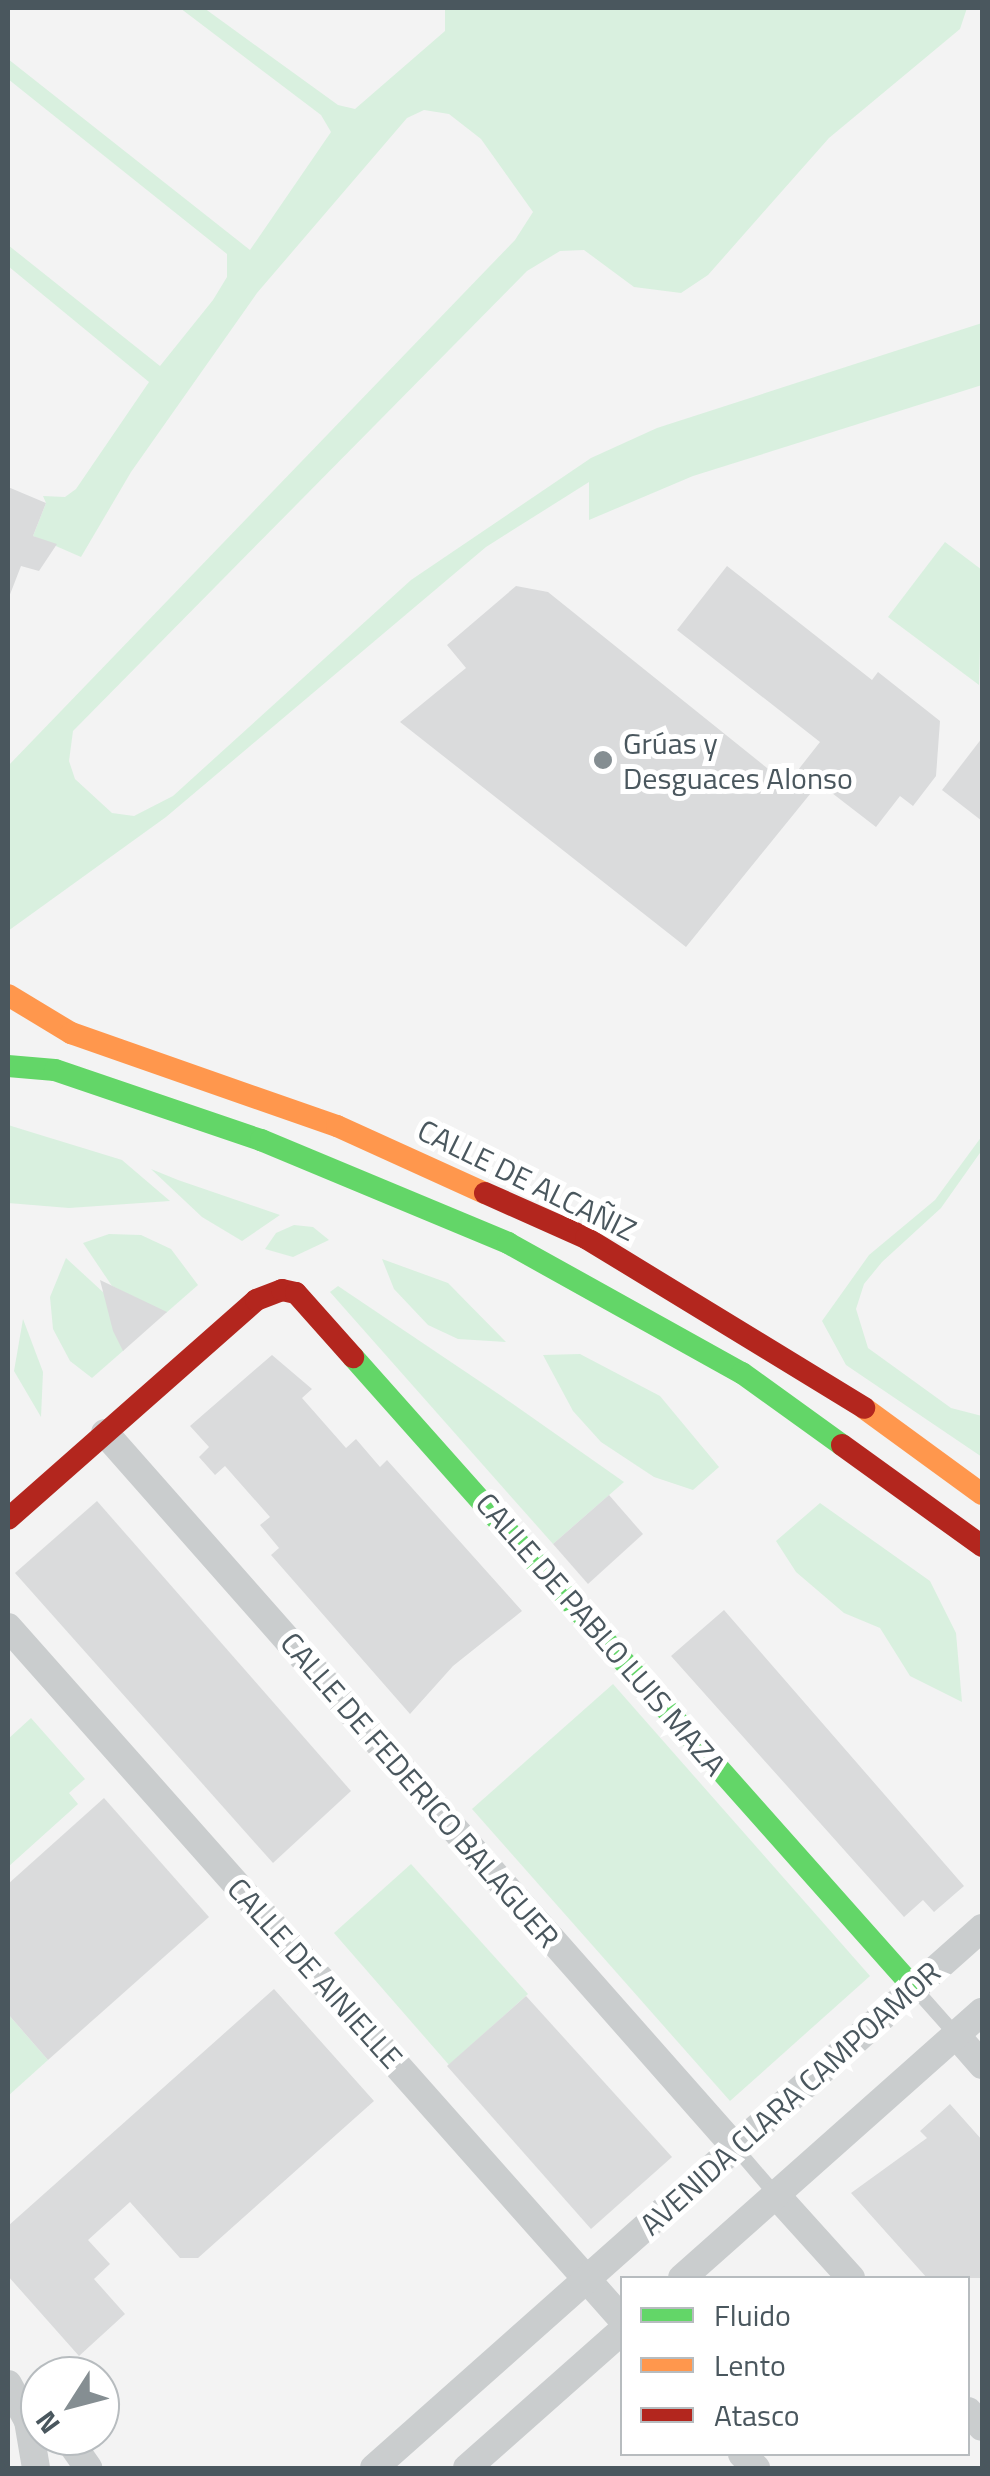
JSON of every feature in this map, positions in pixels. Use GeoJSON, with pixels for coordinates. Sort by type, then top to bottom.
{"type":"FeatureCollection","features":[{"type":"Feature","properties":{"kind":"main road","name":"CALLE DE ALCAÑIZ"},"geometry":{"type":"LineString","coordinates":[[8,994],[71,1032],[337,1126],[555,1223],[763,1340],[982,1494]]}},
{"type":"Feature","properties":{"kind":"main road"},"geometry":{"type":"LineString","coordinates":[[8,1066],[54,1070],[261,1140],[508,1243],[756,1382],[982,1546]]}},
{"type":"Feature","properties":{"kind":"main road","name":"CALLE DE PABLO LUIS MAZA"},"geometry":{"type":"LineString","coordinates":[[105,1433],[256,1300],[282,1290],[308,1302],[914,1988]]}},
{"type":"Feature","properties":{"kind":"main road"},"geometry":{"type":"LineString","coordinates":[[8,1519],[105,1433]]}},
{"type":"Feature","properties":{"kind":"street","name":"CALLE DE FEDERICO BALAGUER"},"geometry":{"type":"LineString","coordinates":[[105,1433],[735,2147]]}},
{"type":"Feature","properties":{"kind":"street","name":"CALLE DE AINIELLE"},"geometry":{"type":"LineString","coordinates":[[8,1626],[620,2317]]}},
{"type":"Feature","properties":{"kind":"street","name":"AVENIDA CLARA CAMPOAMOR"},"geometry":{"type":"LineString","coordinates":[[374,2468],[982,1928]]}},
{"type":"Feature","properties":{"kind":"street","name":"AVENIDA CLARA CAMPOAMOR"},"geometry":{"type":"LineString","coordinates":[[684,2276],[982,2012]]}},
{"type":"Feature","properties":{"kind":"street"},"geometry":{"type":"LineString","coordinates":[[956,2036],[982,2065]]}},
{"type":"Feature","properties":{"kind":"street"},"geometry":{"type":"LineString","coordinates":[[776,2195],[848,2276]]}},
{"type":"Feature","properties":{"kind":"street"},"geometry":{"type":"LineString","coordinates":[[467,2468],[620,2333]]}},
{"type":"Feature","properties":{"kind":"street"},"geometry":{"type":"LineString","coordinates":[[8,2384],[32,2432],[36,2468]]}},
{"type":"Feature","properties":{"kind":"lane"},"geometry":{"type":"LineString","coordinates":[[914,1988],[956,2036]]}},
{"type":"Feature","properties":{"kind":"lane"},"geometry":{"type":"LineString","coordinates":[[735,2147],[776,2195]]}},
{"type":"Feature","properties":{"kind":"green space"},"geometry":{"type":"Polygon","coordinates":[[[180,8],[204,8],[338,105],[355,109],[445,31],[445,8],[967,8],[960,29],[829,138],[708,275],[681,293],[634,287],[584,250],[560,251],[527,271],[73,731],[69,761],[75,779],[112,813],[134,816],[173,796],[411,580],[591,458],[657,428],[982,323],[982,385],[693,476],[589,520],[589,482],[486,547],[166,817],[8,931],[8,766],[515,240],[533,212],[481,139],[449,114],[424,110],[407,118],[257,293],[131,472],[81,557],[33,536],[46,503],[43,496],[65,497],[76,489],[149,382],[8,266],[8,245],[160,366],[227,277],[227,254],[8,79],[8,59],[250,250],[331,132],[321,115],[180,8]]]}},
{"type":"Feature","properties":{"kind":"green space"},"geometry":{"type":"Polygon","coordinates":[[[945,542],[982,570],[979,685],[888,617],[945,542]]]}},
{"type":"Feature","properties":{"kind":"green space"},"geometry":{"type":"Polygon","coordinates":[[[8,1125],[122,1160],[170,1201],[69,1208],[8,1203],[8,1125]]]}},
{"type":"Feature","properties":{"kind":"green space"},"geometry":{"type":"Polygon","coordinates":[[[982,1136],[982,1150],[941,1208],[882,1262],[864,1284],[856,1309],[868,1348],[951,1408],[982,1416],[982,1457],[846,1365],[822,1321],[869,1255],[935,1200],[982,1136]]]}},
{"type":"Feature","properties":{"kind":"green space"},"geometry":{"type":"Polygon","coordinates":[[[151,1169],[280,1215],[242,1241],[202,1217],[151,1169]]]}},
{"type":"Feature","properties":{"kind":"green space"},"geometry":{"type":"Polygon","coordinates":[[[294,1225],[313,1227],[329,1240],[293,1257],[265,1249],[276,1233],[294,1225]]]}},
{"type":"Feature","properties":{"kind":"green space"},"geometry":{"type":"Polygon","coordinates":[[[109,1234],[141,1235],[171,1249],[198,1285],[166,1313],[112,1286],[83,1243],[109,1234]]]}},
{"type":"Feature","properties":{"kind":"green space"},"geometry":{"type":"Polygon","coordinates":[[[66,1258],[104,1293],[124,1350],[92,1378],[70,1361],[53,1329],[50,1297],[66,1258]]]}},
{"type":"Feature","properties":{"kind":"green space"},"geometry":{"type":"Polygon","coordinates":[[[382,1259],[448,1283],[506,1342],[458,1339],[428,1325],[394,1289],[382,1259]]]}},
{"type":"Feature","properties":{"kind":"green space"},"geometry":{"type":"Polygon","coordinates":[[[338,1286],[624,1482],[553,1544],[330,1292],[338,1286]]]}},
{"type":"Feature","properties":{"kind":"green space"},"geometry":{"type":"Polygon","coordinates":[[[23,1319],[43,1372],[41,1417],[14,1371],[23,1319]]]}},
{"type":"Feature","properties":{"kind":"green space"},"geometry":{"type":"Polygon","coordinates":[[[580,1354],[660,1396],[719,1467],[693,1490],[654,1477],[601,1442],[573,1411],[543,1355],[580,1354]]]}},
{"type":"Feature","properties":{"kind":"green space"},"geometry":{"type":"Polygon","coordinates":[[[820,1503],[930,1581],[956,1633],[962,1702],[910,1676],[880,1628],[844,1613],[796,1572],[776,1541],[820,1503]]]}},
{"type":"Feature","properties":{"kind":"green space"},"geometry":{"type":"Polygon","coordinates":[[[613,1684],[870,1976],[730,2101],[472,1809],[613,1684]]]}},
{"type":"Feature","properties":{"kind":"green space"},"geometry":{"type":"Polygon","coordinates":[[[31,1718],[85,1779],[69,1793],[78,1804],[8,1867],[8,1739],[31,1718]]]}},
{"type":"Feature","properties":{"kind":"green space"},"geometry":{"type":"Polygon","coordinates":[[[411,1864],[528,1994],[449,2065],[334,1933],[411,1864]]]}},
{"type":"Feature","properties":{"kind":"green space"},"geometry":{"type":"Polygon","coordinates":[[[8,2014],[48,2060],[8,2096],[8,2014]]]}},
{"type":"Feature","properties":{"kind":"building"},"geometry":{"type":"Polygon","coordinates":[[[8,487],[46,503],[33,536],[57,544],[39,571],[21,566],[9,597],[8,487]]]}},
{"type":"Feature","properties":{"kind":"building","name":"Grúas y Desguaces Alonso"},"geometry":{"type":"Polygon","coordinates":[[[727,566],[872,680],[878,672],[940,721],[936,776],[913,806],[900,796],[876,827],[819,783],[686,947],[400,722],[466,668],[447,645],[516,586],[548,592],[787,784],[820,742],[677,630],[727,566]]]}},
{"type":"Feature","properties":{"kind":"building"},"geometry":{"type":"Polygon","coordinates":[[[982,738],[982,821],[942,790],[982,738]]]}},
{"type":"Feature","properties":{"kind":"building"},"geometry":{"type":"Polygon","coordinates":[[[100,1280],[167,1312],[123,1351],[113,1331],[100,1280]]]}},
{"type":"Feature","properties":{"kind":"building"},"geometry":{"type":"Polygon","coordinates":[[[272,1355],[312,1389],[302,1398],[346,1448],[356,1439],[380,1467],[387,1460],[522,1611],[453,1666],[410,1714],[271,1555],[279,1548],[260,1525],[270,1517],[225,1466],[215,1475],[199,1457],[209,1447],[190,1426],[272,1355]]]}},
{"type":"Feature","properties":{"kind":"building"},"geometry":{"type":"Polygon","coordinates":[[[609,1495],[643,1534],[588,1584],[553,1544],[609,1495]]]}},
{"type":"Feature","properties":{"kind":"building"},"geometry":{"type":"Polygon","coordinates":[[[97,1501],[351,1791],[273,1863],[15,1573],[97,1501]]]}},
{"type":"Feature","properties":{"kind":"building"},"geometry":{"type":"Polygon","coordinates":[[[724,1610],[964,1886],[934,1912],[923,1900],[904,1917],[671,1656],[724,1610]]]}},
{"type":"Feature","properties":{"kind":"building"},"geometry":{"type":"Polygon","coordinates":[[[104,1798],[209,1917],[48,2060],[8,2014],[8,1884],[104,1798]]]}},
{"type":"Feature","properties":{"kind":"building"},"geometry":{"type":"Polygon","coordinates":[[[274,1989],[374,2101],[198,2258],[180,2258],[130,2202],[88,2240],[110,2264],[94,2279],[125,2314],[79,2356],[8,2276],[8,2226],[274,1989]]]}},
{"type":"Feature","properties":{"kind":"building"},"geometry":{"type":"Polygon","coordinates":[[[526,1996],[672,2157],[591,2229],[447,2066],[526,1996]]]}},
{"type":"Feature","properties":{"kind":"building"},"geometry":{"type":"Polygon","coordinates":[[[950,2104],[982,2140],[982,2278],[925,2276],[851,2193],[927,2138],[920,2131],[950,2104]]]}},
{"type":"Feature","properties":{"kind":"traffic: fast"},"geometry":{"type":"LineString","coordinates":[[8,1066],[55,1070],[261,1140],[508,1243],[742,1373],[842,1445]]}},
{"type":"Feature","properties":{"kind":"traffic: fast"},"geometry":{"type":"LineString","coordinates":[[353,1357],[915,1989]]}},
{"type":"Feature","properties":{"kind":"traffic: slow"},"geometry":{"type":"LineString","coordinates":[[8,995],[71,1033],[337,1126],[485,1193]]}},
{"type":"Feature","properties":{"kind":"traffic: slow"},"geometry":{"type":"LineString","coordinates":[[864,1408],[982,1494]]}},
{"type":"Feature","properties":{"kind":"traffic: jam"},"geometry":{"type":"LineString","coordinates":[[485,1193],[586,1238],[864,1408]]}},
{"type":"Feature","properties":{"kind":"traffic: jam"},"geometry":{"type":"LineString","coordinates":[[8,1519],[256,1300],[282,1290],[296,1293],[353,1357]]}},
{"type":"Feature","properties":{"kind":"traffic: jam"},"geometry":{"type":"LineString","coordinates":[[842,1445],[982,1546]]}},
{"type":"Feature","properties":{"kind":"place","name":"Grúas y Desguaces Alonso"},"geometry":{"type":"Point","coordinates":[603,760]}}]}
